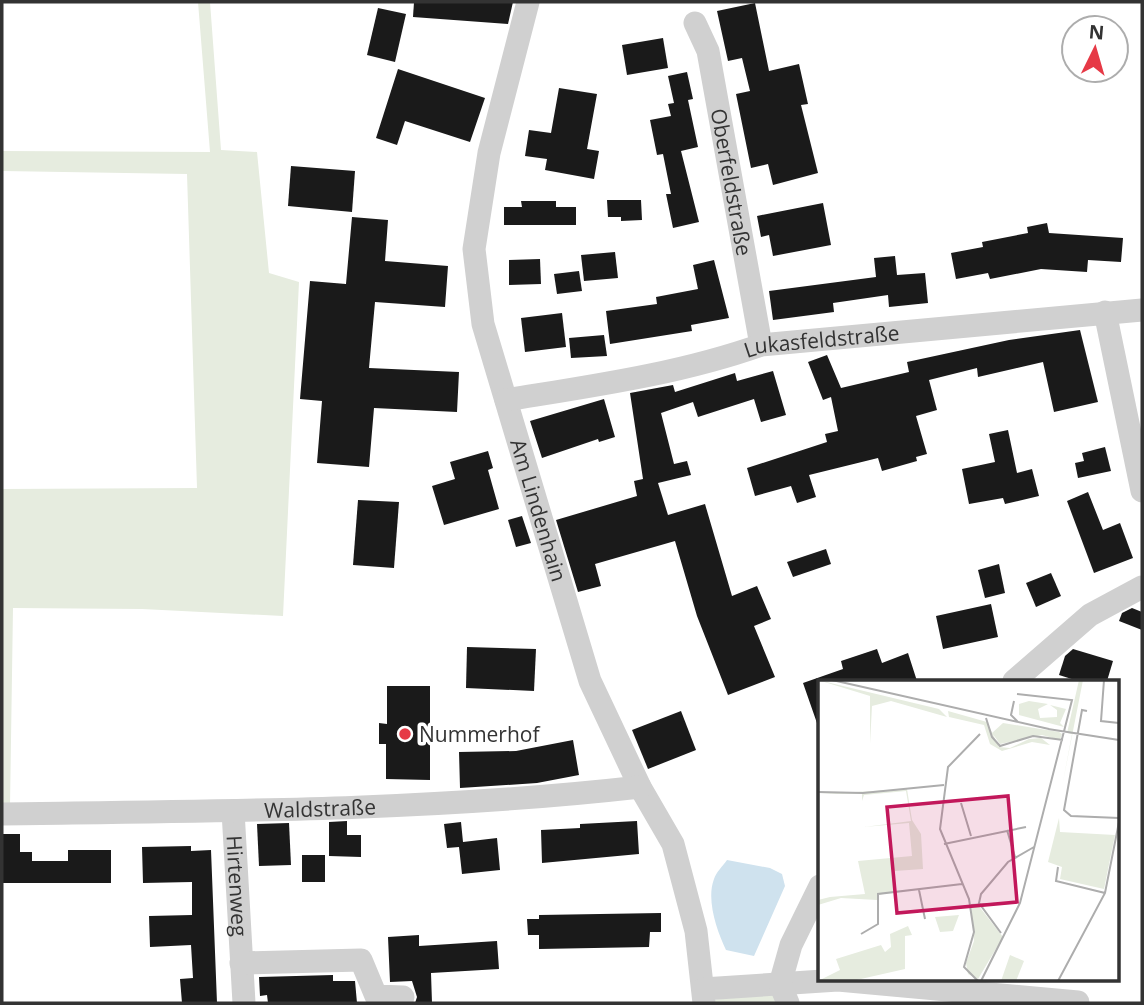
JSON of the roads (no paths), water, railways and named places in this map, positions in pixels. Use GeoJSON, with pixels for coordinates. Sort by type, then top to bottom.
{"type":"FeatureCollection","features":[{"type":"Feature","properties":{"kind":"street","name":"Am Lindenhain"},"geometry":{"type":"LineString","coordinates":[[528,2],[489,153],[474,249],[483,324],[590,681],[640,787],[673,844],[696,931],[704,996]]}},
{"type":"Feature","properties":{"kind":"street","name":"Oberfeldstraße"},"geometry":{"type":"LineString","coordinates":[[695,23],[708,51],[761,345]]}},
{"type":"Feature","properties":{"kind":"street","name":"Lukasfeldstraße"},"geometry":{"type":"LineString","coordinates":[[506,400],[633,379],[727,357],[761,345],[1142,310]]}},
{"type":"Feature","properties":{"kind":"street"},"geometry":{"type":"LineString","coordinates":[[1105,312],[1142,491]]}},
{"type":"Feature","properties":{"kind":"street"},"geometry":{"type":"LineString","coordinates":[[1015,680],[1090,615],[1142,587]]}},
{"type":"Feature","properties":{"kind":"street","name":"Waldstraße"},"geometry":{"type":"LineString","coordinates":[[2,814],[233,811],[522,800],[640,787]]}},
{"type":"Feature","properties":{"kind":"street","name":"Hirtenweg"},"geometry":{"type":"LineString","coordinates":[[233,811],[244,1003]]}},
{"type":"Feature","properties":{"kind":"street"},"geometry":{"type":"LineString","coordinates":[[784,994],[791,945],[818,890]]}},
{"type":"Feature","properties":{"kind":"street","name":"Hirtenweg"},"geometry":{"type":"LineString","coordinates":[[241,963],[360,960],[376,996],[403,997]]}},
{"type":"Feature","properties":{"kind":"street"},"geometry":{"type":"LineString","coordinates":[[704,996],[784,994],[834,981]]}},
{"type":"Feature","properties":{"kind":"street"},"geometry":{"type":"LineString","coordinates":[[849,981],[1078,1002]]}},
{"type":"Feature","properties":{"kind":"water"},"geometry":{"type":"Polygon","coordinates":[[[727,860],[770,868],[782,874],[785,886],[754,956],[726,950],[716,925],[712,887],[716,874],[727,860]]]}},
{"type":"Feature","properties":{"kind":"place","name":"Nummerhof"},"geometry":{"type":"Point","coordinates":[405,734]}}]}
